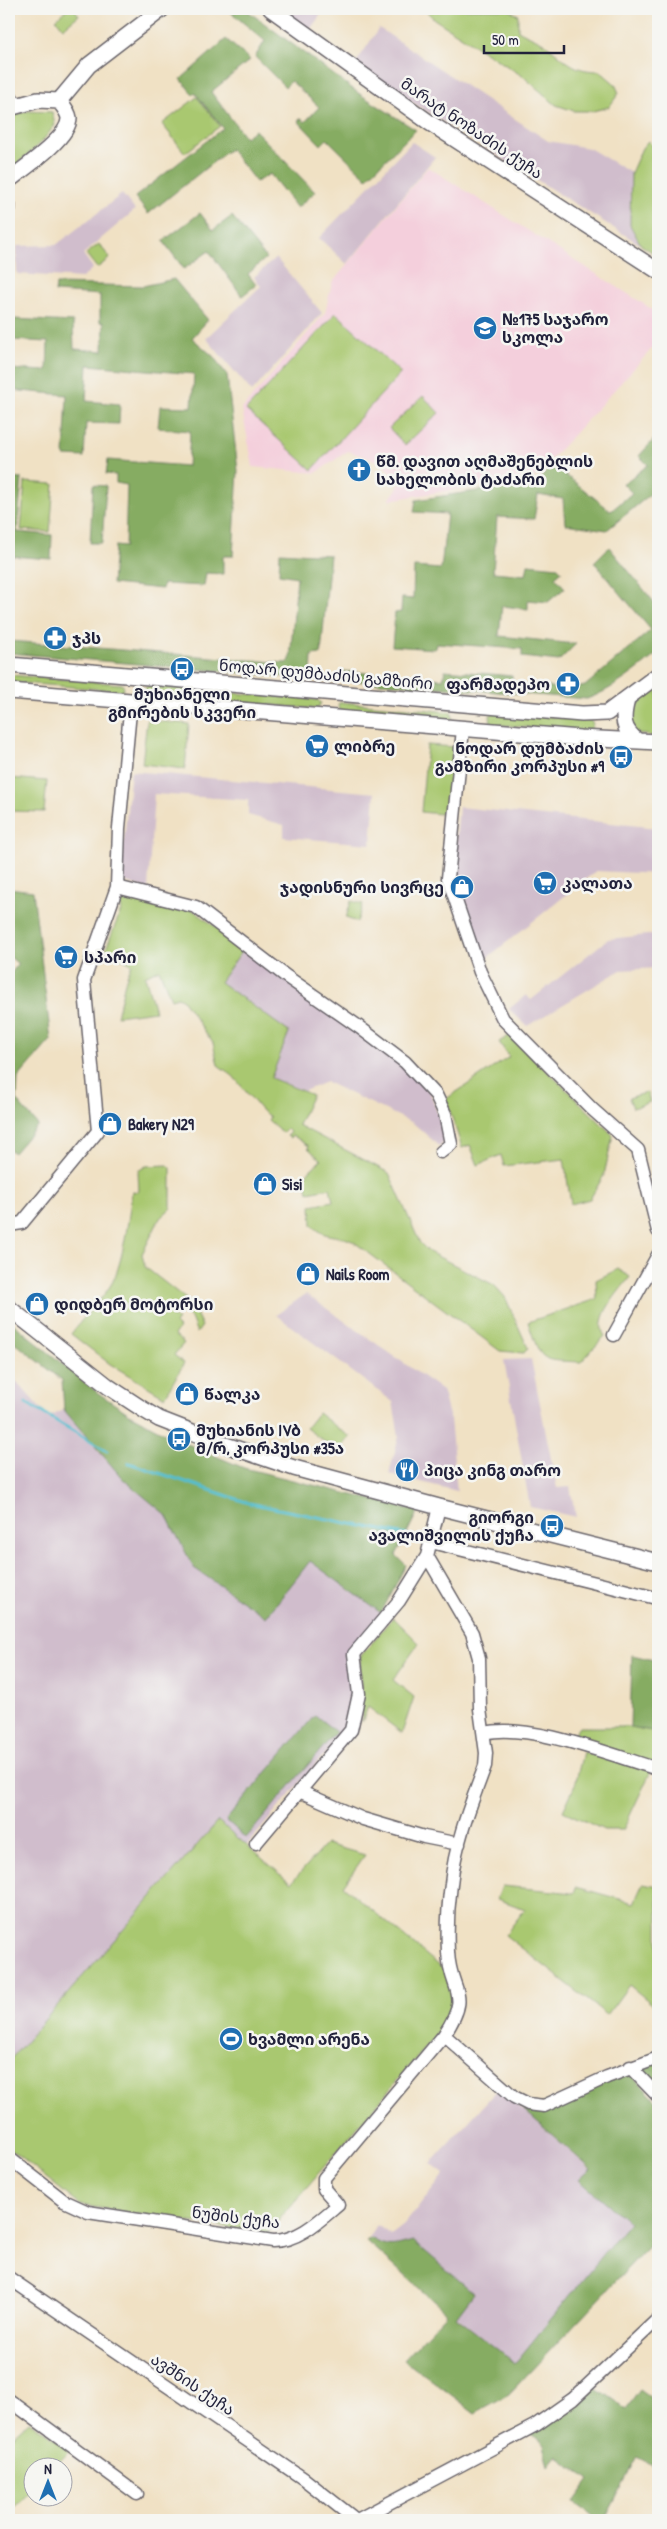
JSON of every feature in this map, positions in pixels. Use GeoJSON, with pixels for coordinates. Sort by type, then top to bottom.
{"type":"FeatureCollection","features":[{"type":"Feature","properties":{"kind":"street"},"geometry":{"type":"LineString","coordinates":[[59,101],[89,65],[162,9]]}},
{"type":"Feature","properties":{"kind":"street","name":"მარატ ნოზაძის ქუჩა"},"geometry":{"type":"LineString","coordinates":[[272,9],[430,123],[658,270]]}},
{"type":"Feature","properties":{"kind":"street"},"geometry":{"type":"LineString","coordinates":[[11,102],[59,101]]}},
{"type":"Feature","properties":{"kind":"street"},"geometry":{"type":"LineString","coordinates":[[9,180],[57,140],[65,130],[69,120],[67,112],[59,101]]}},
{"type":"Feature","properties":{"kind":"street"},"geometry":{"type":"LineString","coordinates":[[9,204],[9,209]]}},
{"type":"Feature","properties":{"kind":"street","name":"ნოდარ დუმბაძის გამზირი"},"geometry":{"type":"LineString","coordinates":[[9,665],[591,714],[607,713],[627,700],[658,675]]}},
{"type":"Feature","properties":{"kind":"street"},"geometry":{"type":"LineString","coordinates":[[9,1225],[22,1223],[98,1131],[84,980],[117,887],[119,828],[134,676]]}},
{"type":"Feature","properties":{"kind":"street"},"geometry":{"type":"LineString","coordinates":[[9,691],[590,739],[658,742]]}},
{"type":"Feature","properties":{"kind":"street"},"geometry":{"type":"LineString","coordinates":[[326,717],[329,692]]}},
{"type":"Feature","properties":{"kind":"street"},"geometry":{"type":"LineString","coordinates":[[627,700],[623,714],[624,725],[629,735],[638,741]]}},
{"type":"Feature","properties":{"kind":"street"},"geometry":{"type":"LineString","coordinates":[[490,730],[485,722],[486,712],[491,706]]}},
{"type":"Feature","properties":{"kind":"street"},"geometry":{"type":"LineString","coordinates":[[590,739],[596,732],[597,721],[591,714]]}},
{"type":"Feature","properties":{"kind":"street"},"geometry":{"type":"LineString","coordinates":[[463,728],[448,878],[480,972],[504,1019],[592,1109],[638,1150],[658,1232]]}},
{"type":"Feature","properties":{"kind":"street"},"geometry":{"type":"LineString","coordinates":[[117,887],[196,907],[404,1062],[436,1094],[442,1105],[451,1144],[441,1152]]}},
{"type":"Feature","properties":{"kind":"street"},"geometry":{"type":"LineString","coordinates":[[614,1335],[658,1255]]}},
{"type":"Feature","properties":{"kind":"street"},"geometry":{"type":"LineString","coordinates":[[9,1308],[109,1387],[159,1418],[294,1468],[439,1507],[658,1562]]}},
{"type":"Feature","properties":{"kind":"street"},"geometry":{"type":"LineString","coordinates":[[256,1843],[351,1730],[358,1694],[354,1654],[399,1601],[427,1556],[439,1507]]}},
{"type":"Feature","properties":{"kind":"street"},"geometry":{"type":"LineString","coordinates":[[431,1542],[652,1597]]}},
{"type":"Feature","properties":{"kind":"street"},"geometry":{"type":"LineString","coordinates":[[427,1556],[472,1633],[479,1658],[480,1709],[485,1733],[484,1766],[459,1844],[450,1886],[448,1954],[460,1999],[453,2020],[444,2035],[514,2097],[528,2104],[544,2106],[630,2067],[658,2058]]}},
{"type":"Feature","properties":{"kind":"street"},"geometry":{"type":"LineString","coordinates":[[485,1733],[513,1730],[559,1740],[658,1769]]}},
{"type":"Feature","properties":{"kind":"street"},"geometry":{"type":"LineString","coordinates":[[299,1791],[363,1819],[424,1837],[459,1844]]}},
{"type":"Feature","properties":{"kind":"street","name":"ნუშის ქუჩა"},"geometry":{"type":"LineString","coordinates":[[9,2158],[64,2201],[88,2212],[284,2241],[316,2224],[338,2205],[324,2188],[324,2178],[444,2035]]}},
{"type":"Feature","properties":{"kind":"street"},"geometry":{"type":"LineString","coordinates":[[630,2067],[658,2096]]}},
{"type":"Feature","properties":{"kind":"street","name":"ავშნის ქუჩა"},"geometry":{"type":"LineString","coordinates":[[9,2278],[304,2479],[357,2520]]}},
{"type":"Feature","properties":{"kind":"street"},"geometry":{"type":"LineString","coordinates":[[357,2520],[536,2425],[573,2399],[658,2319]]}},
{"type":"Feature","properties":{"kind":"street"},"geometry":{"type":"LineString","coordinates":[[9,2400],[136,2494]]}},
{"type":"Feature","properties":{"kind":"shaded area"},"geometry":{"type":"Polygon","coordinates":[[[278,9],[325,9],[309,31],[278,9]]]}},
{"type":"Feature","properties":{"kind":"shaded area"},"geometry":{"type":"Polygon","coordinates":[[[379,28],[548,141],[589,148],[631,173],[630,225],[641,245],[354,66],[379,28]]]}},
{"type":"Feature","properties":{"kind":"shaded area"},"geometry":{"type":"Polygon","coordinates":[[[412,142],[435,157],[347,264],[319,238],[412,142]]]}},
{"type":"Feature","properties":{"kind":"shaded area","name":"№175 საჯარო სკოლა"},"geometry":{"type":"Polygon","coordinates":[[[428,167],[658,313],[658,342],[535,477],[389,500],[401,483],[380,462],[348,451],[316,473],[253,467],[242,409],[325,313],[332,283],[428,167]]]}},
{"type":"Feature","properties":{"kind":"shaded area"},"geometry":{"type":"Polygon","coordinates":[[[122,194],[135,210],[83,254],[93,268],[82,278],[17,274],[17,246],[56,245],[122,194]]]}},
{"type":"Feature","properties":{"kind":"shaded area"},"geometry":{"type":"Polygon","coordinates":[[[276,258],[322,313],[252,392],[206,338],[261,286],[254,277],[276,258]]]}},
{"type":"Feature","properties":{"kind":"shaded area"},"geometry":{"type":"Polygon","coordinates":[[[131,771],[375,793],[371,844],[284,837],[284,825],[248,815],[248,800],[154,794],[148,889],[120,880],[131,771]]]}},
{"type":"Feature","properties":{"kind":"shaded area"},"geometry":{"type":"Polygon","coordinates":[[[459,807],[658,828],[658,874],[596,871],[487,958],[480,953],[453,878],[459,807]]]}},
{"type":"Feature","properties":{"kind":"shaded area"},"geometry":{"type":"Polygon","coordinates":[[[658,934],[658,968],[621,970],[527,1026],[509,1009],[526,995],[531,1000],[608,939],[658,934]]]}},
{"type":"Feature","properties":{"kind":"shaded area"},"geometry":{"type":"Polygon","coordinates":[[[244,948],[401,1063],[430,1092],[447,1140],[439,1146],[413,1123],[326,1082],[304,1091],[271,1078],[220,982],[244,948]]]}},
{"type":"Feature","properties":{"kind":"shaded area"},"geometry":{"type":"Polygon","coordinates":[[[306,1294],[442,1390],[450,1419],[457,1491],[389,1474],[399,1436],[393,1402],[276,1315],[306,1294]]]}},
{"type":"Feature","properties":{"kind":"shaded area"},"geometry":{"type":"Polygon","coordinates":[[[531,1359],[557,1488],[570,1487],[576,1517],[530,1507],[504,1360],[531,1359]]]}},
{"type":"Feature","properties":{"kind":"shaded area"},"geometry":{"type":"Polygon","coordinates":[[[9,1373],[48,1417],[64,1410],[123,1479],[166,1515],[194,1568],[266,1616],[309,1560],[381,1613],[348,1654],[355,1696],[350,1724],[246,1846],[218,1821],[9,2061],[9,1373]]]}},
{"type":"Feature","properties":{"kind":"shaded area"},"geometry":{"type":"Polygon","coordinates":[[[499,2088],[591,2170],[580,2180],[630,2223],[515,2364],[456,2316],[474,2293],[413,2241],[394,2246],[383,2246],[371,2238],[366,2241],[377,2225],[391,2235],[404,2225],[445,2174],[431,2163],[499,2088]]]}},
{"type":"Feature","properties":{"kind":"green space"},"geometry":{"type":"Polygon","coordinates":[[[67,9],[74,9],[79,15],[63,28],[56,19],[67,9]]]}},
{"type":"Feature","properties":{"kind":"green space"},"geometry":{"type":"Polygon","coordinates":[[[227,9],[245,9],[361,95],[416,130],[367,178],[327,139],[321,145],[298,121],[301,118],[305,122],[319,107],[291,81],[285,87],[255,57],[265,41],[227,9]]]}},
{"type":"Feature","properties":{"kind":"green space"},"geometry":{"type":"Polygon","coordinates":[[[424,9],[508,9],[518,15],[518,30],[546,45],[567,62],[578,68],[600,71],[615,84],[619,93],[609,107],[593,111],[574,111],[556,105],[524,77],[434,19],[424,9]]]}},
{"type":"Feature","properties":{"kind":"green space"},"geometry":{"type":"Polygon","coordinates":[[[226,39],[250,60],[211,92],[245,137],[255,130],[315,192],[297,208],[270,174],[256,182],[230,149],[148,214],[135,197],[223,128],[195,93],[193,95],[181,79],[226,39]]]}},
{"type":"Feature","properties":{"kind":"green space"},"geometry":{"type":"Polygon","coordinates":[[[197,97],[220,126],[185,153],[162,124],[197,97]]]}},
{"type":"Feature","properties":{"kind":"green space"},"geometry":{"type":"Polygon","coordinates":[[[27,111],[52,112],[55,125],[40,144],[9,171],[9,117],[27,111]]]}},
{"type":"Feature","properties":{"kind":"green space"},"geometry":{"type":"Polygon","coordinates":[[[648,141],[658,151],[658,256],[641,245],[630,225],[631,173],[642,148],[648,141]]]}},
{"type":"Feature","properties":{"kind":"green space"},"geometry":{"type":"Polygon","coordinates":[[[200,213],[213,230],[232,216],[266,258],[248,274],[256,285],[242,296],[209,251],[184,269],[163,241],[200,213]]]}},
{"type":"Feature","properties":{"kind":"green space"},"geometry":{"type":"Polygon","coordinates":[[[99,244],[110,258],[97,268],[86,254],[99,244]]]}},
{"type":"Feature","properties":{"kind":"green space"},"geometry":{"type":"Polygon","coordinates":[[[174,279],[208,320],[192,338],[213,356],[227,375],[238,471],[233,556],[223,556],[223,574],[206,573],[204,586],[163,584],[162,589],[112,584],[115,546],[125,547],[127,485],[116,483],[116,475],[106,474],[108,460],[188,466],[190,431],[158,428],[160,406],[192,407],[194,374],[88,365],[86,401],[120,404],[119,424],[86,423],[84,457],[64,456],[67,395],[9,390],[9,369],[47,371],[48,342],[12,340],[13,319],[73,322],[74,349],[103,351],[104,322],[100,322],[100,295],[55,292],[56,284],[143,286],[174,279]]]}},
{"type":"Feature","properties":{"kind":"green space"},"geometry":{"type":"Polygon","coordinates":[[[336,313],[401,373],[312,470],[246,410],[336,313]]]}},
{"type":"Feature","properties":{"kind":"green space"},"geometry":{"type":"Polygon","coordinates":[[[423,396],[439,413],[405,445],[389,428],[423,396]]]}},
{"type":"Feature","properties":{"kind":"green space"},"geometry":{"type":"Polygon","coordinates":[[[658,435],[658,488],[607,530],[565,524],[563,499],[538,495],[534,519],[497,517],[493,572],[526,575],[528,564],[558,567],[562,571],[555,577],[565,588],[548,602],[528,600],[528,609],[502,606],[499,636],[576,644],[559,661],[522,657],[522,649],[436,643],[435,649],[392,646],[395,613],[401,612],[402,598],[413,599],[414,567],[441,569],[447,514],[414,512],[416,500],[537,482],[553,465],[611,511],[632,493],[623,484],[648,465],[639,456],[658,435]]]}},
{"type":"Feature","properties":{"kind":"green space"},"geometry":{"type":"Polygon","coordinates":[[[9,478],[22,479],[17,532],[52,535],[51,559],[10,556],[9,563],[9,478]]]}},
{"type":"Feature","properties":{"kind":"green space"},"geometry":{"type":"Polygon","coordinates":[[[25,482],[54,484],[50,532],[21,530],[25,482]]]}},
{"type":"Feature","properties":{"kind":"green space"},"geometry":{"type":"Polygon","coordinates":[[[93,485],[106,486],[102,543],[90,543],[93,485]]]}},
{"type":"Feature","properties":{"kind":"green space"},"geometry":{"type":"Polygon","coordinates":[[[609,547],[658,607],[658,653],[624,679],[597,695],[587,699],[341,680],[342,671],[443,679],[445,670],[512,676],[513,684],[572,689],[585,686],[651,630],[594,562],[609,547]]]}},
{"type":"Feature","properties":{"kind":"green space"},"geometry":{"type":"Polygon","coordinates":[[[280,552],[330,555],[321,654],[312,655],[311,679],[9,653],[9,641],[287,663],[290,660],[297,577],[279,574],[280,552]]]}},
{"type":"Feature","properties":{"kind":"green space"},"geometry":{"type":"Polygon","coordinates":[[[9,675],[122,684],[124,687],[122,691],[9,682],[9,675]]]}},
{"type":"Feature","properties":{"kind":"green space"},"geometry":{"type":"Polygon","coordinates":[[[658,683],[658,737],[633,733],[628,710],[658,683]]]}},
{"type":"Feature","properties":{"kind":"green space"},"geometry":{"type":"Polygon","coordinates":[[[148,686],[318,700],[321,703],[317,709],[146,694],[145,688],[148,686]]]}},
{"type":"Feature","properties":{"kind":"green space"},"geometry":{"type":"Polygon","coordinates":[[[341,702],[451,712],[453,718],[451,720],[339,710],[338,704],[341,702]]]}},
{"type":"Feature","properties":{"kind":"green space"},"geometry":{"type":"Polygon","coordinates":[[[494,712],[590,720],[593,724],[589,733],[491,724],[490,715],[494,712]]]}},
{"type":"Feature","properties":{"kind":"green space"},"geometry":{"type":"Polygon","coordinates":[[[147,720],[189,724],[185,769],[142,764],[147,720]]]}},
{"type":"Feature","properties":{"kind":"green space"},"geometry":{"type":"Polygon","coordinates":[[[427,745],[455,747],[449,815],[421,812],[427,745]]]}},
{"type":"Feature","properties":{"kind":"green space"},"geometry":{"type":"Polygon","coordinates":[[[9,778],[47,781],[44,812],[9,811],[9,778]]]}},
{"type":"Feature","properties":{"kind":"green space"},"geometry":{"type":"Polygon","coordinates":[[[9,888],[33,891],[51,1040],[18,1078],[17,1101],[38,1125],[14,1153],[9,1149],[9,976],[18,964],[9,956],[9,888]]]}},
{"type":"Feature","properties":{"kind":"green space"},"geometry":{"type":"Polygon","coordinates":[[[124,894],[193,910],[244,948],[220,982],[289,1032],[271,1078],[312,1095],[298,1125],[389,1173],[420,1243],[429,1252],[494,1285],[505,1297],[528,1348],[524,1353],[500,1351],[354,1242],[342,1237],[327,1235],[312,1225],[311,1205],[333,1201],[330,1188],[308,1192],[305,1175],[321,1160],[308,1148],[309,1146],[292,1135],[290,1138],[287,1136],[290,1132],[287,1129],[283,1133],[268,1120],[270,1117],[261,1110],[233,1076],[218,1065],[213,1043],[182,999],[178,997],[171,999],[159,969],[145,976],[155,1011],[117,1016],[126,978],[132,964],[105,951],[122,908],[118,904],[124,894]]]}},
{"type":"Feature","properties":{"kind":"green space"},"geometry":{"type":"Polygon","coordinates":[[[351,901],[363,904],[357,922],[346,918],[351,901]]]}},
{"type":"Feature","properties":{"kind":"green space"},"geometry":{"type":"Polygon","coordinates":[[[510,1035],[613,1135],[604,1175],[590,1199],[571,1204],[564,1159],[504,1166],[501,1155],[478,1165],[470,1145],[462,1148],[446,1099],[509,1057],[499,1042],[510,1035]]]}},
{"type":"Feature","properties":{"kind":"green space"},"geometry":{"type":"Polygon","coordinates":[[[647,1092],[650,1102],[633,1108],[629,1098],[647,1092]]]}},
{"type":"Feature","properties":{"kind":"green space"},"geometry":{"type":"Polygon","coordinates":[[[168,1165],[171,1168],[171,1208],[160,1218],[142,1254],[145,1267],[191,1303],[202,1326],[197,1333],[191,1318],[176,1306],[169,1314],[178,1320],[175,1324],[179,1328],[174,1335],[184,1343],[174,1355],[184,1363],[165,1397],[110,1364],[71,1334],[112,1283],[116,1274],[125,1239],[132,1192],[139,1191],[138,1171],[146,1166],[168,1165]]]}},
{"type":"Feature","properties":{"kind":"green space"},"geometry":{"type":"Polygon","coordinates":[[[618,1269],[630,1277],[614,1297],[605,1314],[602,1329],[605,1336],[581,1362],[557,1361],[544,1357],[536,1345],[528,1322],[597,1299],[596,1280],[618,1269]]]}},
{"type":"Feature","properties":{"kind":"green space"},"geometry":{"type":"Polygon","coordinates":[[[9,1320],[98,1393],[131,1415],[178,1440],[244,1468],[418,1511],[396,1555],[406,1565],[381,1613],[310,1561],[266,1617],[194,1568],[166,1515],[123,1479],[64,1410],[62,1380],[9,1338],[9,1320]]]}},
{"type":"Feature","properties":{"kind":"green space"},"geometry":{"type":"Polygon","coordinates":[[[318,1413],[350,1437],[338,1452],[306,1428],[318,1413]]]}},
{"type":"Feature","properties":{"kind":"green space"},"geometry":{"type":"Polygon","coordinates":[[[393,1617],[419,1643],[393,1680],[414,1697],[402,1733],[368,1707],[362,1722],[360,1657],[393,1617]]]}},
{"type":"Feature","properties":{"kind":"green space"},"geometry":{"type":"Polygon","coordinates":[[[632,1655],[658,1661],[658,1732],[630,1727],[632,1655]]]}},
{"type":"Feature","properties":{"kind":"green space"},"geometry":{"type":"Polygon","coordinates":[[[315,1715],[336,1732],[246,1838],[226,1820],[315,1715]]]}},
{"type":"Feature","properties":{"kind":"green space"},"geometry":{"type":"Polygon","coordinates":[[[579,1727],[630,1727],[658,1732],[658,1766],[569,1741],[579,1727]]]}},
{"type":"Feature","properties":{"kind":"green space"},"geometry":{"type":"Polygon","coordinates":[[[583,1752],[651,1771],[623,1830],[604,1830],[563,1811],[575,1785],[583,1752]]]}},
{"type":"Feature","properties":{"kind":"green space","name":"ხვამლი არენა"},"geometry":{"type":"Polygon","coordinates":[[[218,1821],[291,1883],[326,1844],[365,1855],[343,1886],[447,1972],[453,1995],[452,2016],[267,2234],[80,2205],[9,2148],[9,2061],[218,1821]]]}},
{"type":"Feature","properties":{"kind":"green space"},"geometry":{"type":"Polygon","coordinates":[[[643,1883],[658,1886],[658,2009],[629,1985],[607,2015],[505,1935],[525,1909],[497,1899],[502,1886],[574,1893],[576,1887],[634,1903],[643,1883]]]}},
{"type":"Feature","properties":{"kind":"green space"},"geometry":{"type":"Polygon","coordinates":[[[658,2061],[658,2089],[643,2073],[645,2065],[658,2061]]]}},
{"type":"Feature","properties":{"kind":"green space"},"geometry":{"type":"Polygon","coordinates":[[[629,2072],[658,2103],[658,2236],[509,2394],[475,2413],[404,2359],[447,2313],[366,2241],[371,2238],[391,2246],[413,2241],[474,2293],[456,2317],[515,2363],[629,2223],[579,2180],[591,2169],[524,2110],[629,2072]]]}},
{"type":"Feature","properties":{"kind":"green space"},"geometry":{"type":"Polygon","coordinates":[[[592,2385],[626,2409],[640,2390],[658,2403],[658,2468],[637,2457],[604,2520],[599,2520],[574,2502],[590,2480],[557,2456],[549,2466],[544,2445],[530,2432],[592,2385]]]}},
{"type":"Feature","properties":{"kind":"green space"},"geometry":{"type":"Polygon","coordinates":[[[29,2421],[71,2450],[65,2456],[22,2456],[22,2500],[9,2512],[9,2439],[29,2421]]]}},
{"type":"Feature","properties":{"kind":"waterway"},"geometry":{"type":"LineString","coordinates":[[26,1403],[107,1451]]}},
{"type":"Feature","properties":{"kind":"waterway"},"geometry":{"type":"LineString","coordinates":[[129,1463],[249,1503],[416,1537]]}},
{"type":"Feature","properties":{"kind":"place","name":"№175 საჯარო სკოლა"},"geometry":{"type":"Point","coordinates":[485,328]}},
{"type":"Feature","properties":{"kind":"place","name":"წმ. დავით აღმაშენებლის სახელობის ტაძარი"},"geometry":{"type":"Point","coordinates":[359,470]}},
{"type":"Feature","properties":{"kind":"place","name":"ჯპს"},"geometry":{"type":"Point","coordinates":[55,638]}},
{"type":"Feature","properties":{"kind":"place","name":"მუხიანელი გმირების სკვერი"},"geometry":{"type":"Point","coordinates":[182,669]}},
{"type":"Feature","properties":{"kind":"place","name":"ფარმადეპო"},"geometry":{"type":"Point","coordinates":[568,684]}},
{"type":"Feature","properties":{"kind":"place","name":"ლიბრე"},"geometry":{"type":"Point","coordinates":[317,746]}},
{"type":"Feature","properties":{"kind":"place","name":"ნოდარ დუმბაძის გამზირი კორპუსი #9"},"geometry":{"type":"Point","coordinates":[621,757]}},
{"type":"Feature","properties":{"kind":"place","name":"კალათა"},"geometry":{"type":"Point","coordinates":[545,883]}},
{"type":"Feature","properties":{"kind":"place","name":"ჯადისნური სივრცე"},"geometry":{"type":"Point","coordinates":[462,887]}},
{"type":"Feature","properties":{"kind":"place","name":"სპარი"},"geometry":{"type":"Point","coordinates":[66,957]}},
{"type":"Feature","properties":{"kind":"place","name":"Bakery N29"},"geometry":{"type":"Point","coordinates":[110,1124]}},
{"type":"Feature","properties":{"kind":"place","name":"Sisi"},"geometry":{"type":"Point","coordinates":[265,1184]}},
{"type":"Feature","properties":{"kind":"place","name":"Nails Room"},"geometry":{"type":"Point","coordinates":[308,1274]}},
{"type":"Feature","properties":{"kind":"place","name":"დიდბერ მოტორსი"},"geometry":{"type":"Point","coordinates":[37,1304]}},
{"type":"Feature","properties":{"kind":"place","name":"წალკა"},"geometry":{"type":"Point","coordinates":[187,1394]}},
{"type":"Feature","properties":{"kind":"place","name":"მუხიანის IVბ მ/რ, კორპუსი #35ა"},"geometry":{"type":"Point","coordinates":[179,1439]}},
{"type":"Feature","properties":{"kind":"place","name":"პიცა კინგ თარო"},"geometry":{"type":"Point","coordinates":[407,1470]}},
{"type":"Feature","properties":{"kind":"place","name":"გიორგი ავალიშვილის ქუჩა"},"geometry":{"type":"Point","coordinates":[552,1526]}},
{"type":"Feature","properties":{"kind":"place","name":"ხვამლი არენა"},"geometry":{"type":"Point","coordinates":[231,2039]}}]}
